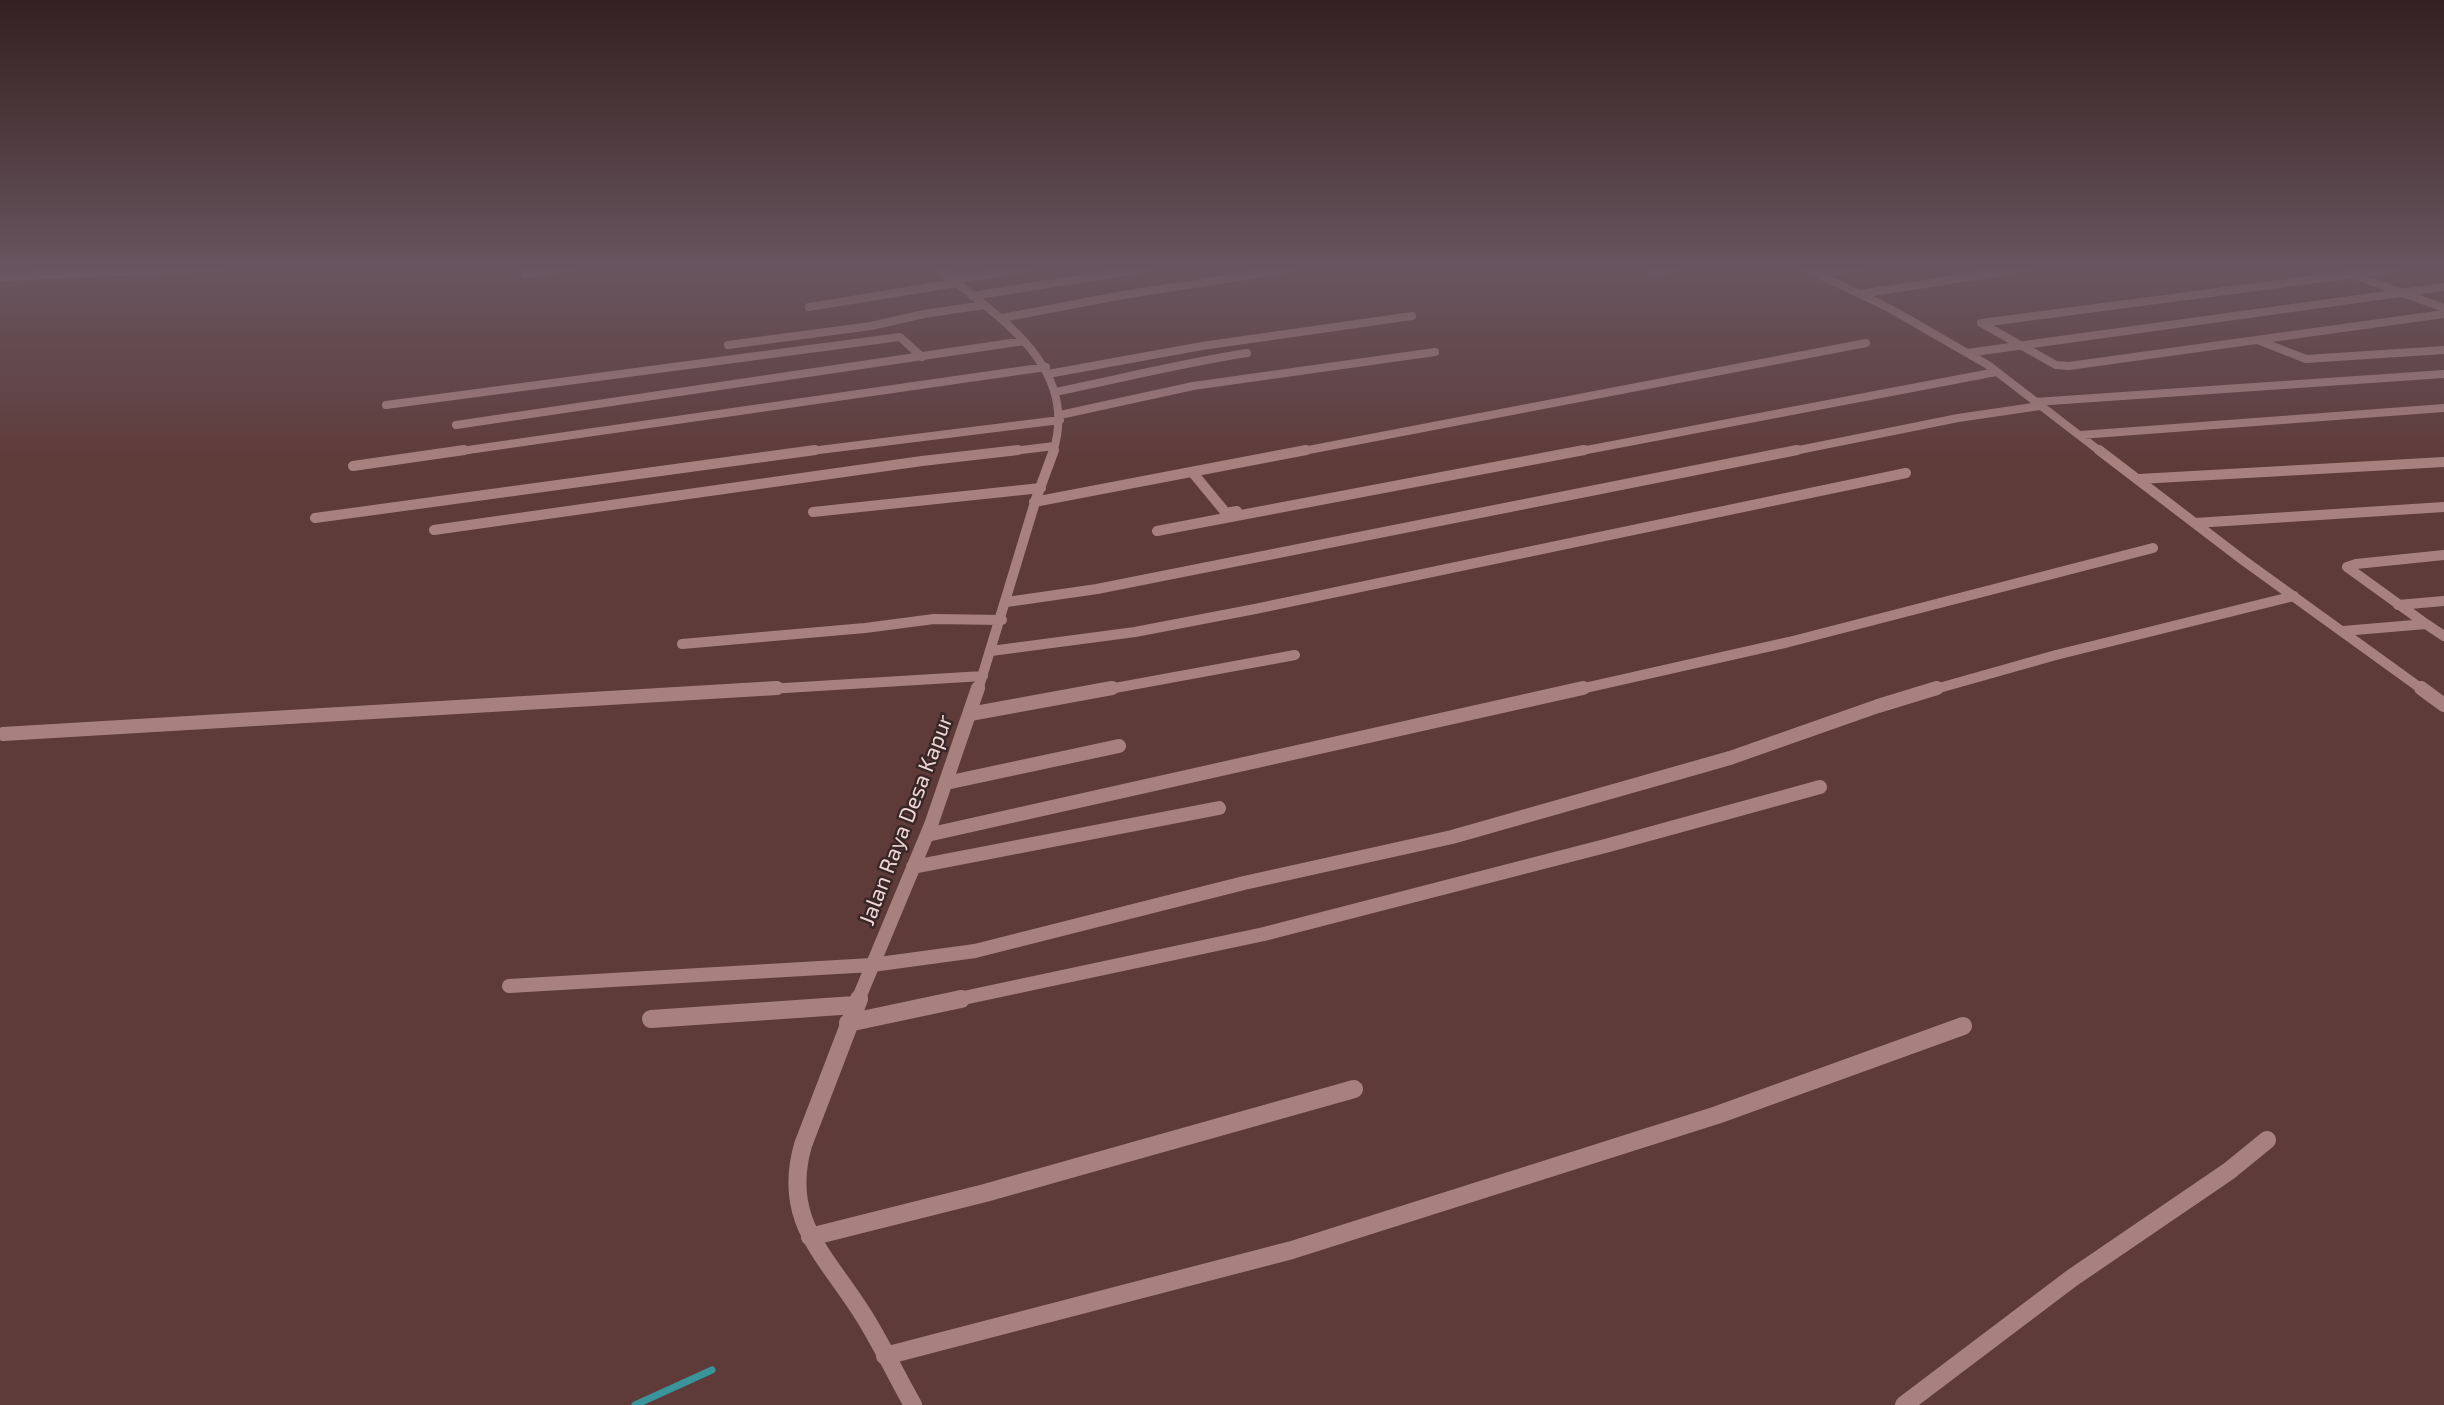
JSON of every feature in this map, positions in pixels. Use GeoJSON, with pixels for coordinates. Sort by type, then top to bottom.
{"type":"FeatureCollection","features":[{"type":"Feature","properties":{"kind":"street"},"geometry":{"type":"LineString","coordinates":[[728,345],[819,334]]}},
{"type":"Feature","properties":{"kind":"street","name":"Jalan Raya Desa Kapur"},"geometry":{"type":"LineString","coordinates":[[913,1405],[857,1304],[810,1237],[799,1208],[796,1182],[802,1149],[848,1023],[927,835],[946,783],[1002,620],[1034,502],[1041,488],[1054,446],[1060,417],[1055,392],[1047,371],[1017,334]]}},
{"type":"Feature","properties":{"kind":"street"},"geometry":{"type":"LineString","coordinates":[[353,466],[1047,371],[1289,334]]}},
{"type":"Feature","properties":{"kind":"street"},"geometry":{"type":"LineString","coordinates":[[1935,334],[1996,372],[2195,523],[2444,705]]}},
{"type":"Feature","properties":{"kind":"street"},"geometry":{"type":"LineString","coordinates":[[2001,334],[2056,365],[2069,366],[2304,334]]}},
{"type":"Feature","properties":{"kind":"street"},"geometry":{"type":"LineString","coordinates":[[1967,352],[2099,334]]}},
{"type":"Feature","properties":{"kind":"street"},"geometry":{"type":"LineString","coordinates":[[386,405],[900,336],[922,357]]}},
{"type":"Feature","properties":{"kind":"street"},"geometry":{"type":"LineString","coordinates":[[2258,340],[2306,359],[2444,350]]}},
{"type":"Feature","properties":{"kind":"street"},"geometry":{"type":"LineString","coordinates":[[456,425],[1024,341]]}},
{"type":"Feature","properties":{"kind":"street"},"geometry":{"type":"LineString","coordinates":[[1034,502],[1866,343]]}},
{"type":"Feature","properties":{"kind":"street"},"geometry":{"type":"LineString","coordinates":[[315,518],[1060,417],[1193,386],[1435,352]]}},
{"type":"Feature","properties":{"kind":"street"},"geometry":{"type":"LineString","coordinates":[[1055,392],[1142,375],[1187,362],[1247,353]]}},
{"type":"Feature","properties":{"kind":"street"},"geometry":{"type":"LineString","coordinates":[[1157,531],[1996,372]]}},
{"type":"Feature","properties":{"kind":"street"},"geometry":{"type":"LineString","coordinates":[[1007,602],[1107,587],[2038,404],[2444,374]]}},
{"type":"Feature","properties":{"kind":"street"},"geometry":{"type":"LineString","coordinates":[[2080,435],[2444,408]]}},
{"type":"Feature","properties":{"kind":"street"},"geometry":{"type":"LineString","coordinates":[[1194,473],[1226,513],[1682,423]]}},
{"type":"Feature","properties":{"kind":"street"},"geometry":{"type":"LineString","coordinates":[[434,530],[922,461],[1054,446]]}},
{"type":"Feature","properties":{"kind":"street"},"geometry":{"type":"LineString","coordinates":[[2139,479],[2444,462]]}},
{"type":"Feature","properties":{"kind":"street"},"geometry":{"type":"LineString","coordinates":[[992,651],[1135,632],[1255,609],[1640,530],[1906,472]]}},
{"type":"Feature","properties":{"kind":"street"},"geometry":{"type":"LineString","coordinates":[[813,512],[1041,488]]}},
{"type":"Feature","properties":{"kind":"street"},"geometry":{"type":"LineString","coordinates":[[2195,523],[2444,507]]}},
{"type":"Feature","properties":{"kind":"street"},"geometry":{"type":"LineString","coordinates":[[927,835],[1789,642],[2153,548]]}},
{"type":"Feature","properties":{"kind":"street"},"geometry":{"type":"LineString","coordinates":[[2444,555],[2348,566],[2349,570],[2444,636]]}},
{"type":"Feature","properties":{"kind":"street"},"geometry":{"type":"LineString","coordinates":[[509,986],[872,965],[975,951],[1233,885],[1452,837],[1730,758],[1878,706],[1944,686],[2067,652],[2294,596]]}},
{"type":"Feature","properties":{"kind":"street"},"geometry":{"type":"LineString","coordinates":[[2398,605],[2444,601]]}},
{"type":"Feature","properties":{"kind":"street"},"geometry":{"type":"LineString","coordinates":[[682,644],[865,628],[934,619],[1002,620]]}},
{"type":"Feature","properties":{"kind":"street"},"geometry":{"type":"LineString","coordinates":[[2343,631],[2426,624]]}},
{"type":"Feature","properties":{"kind":"street"},"geometry":{"type":"LineString","coordinates":[[970,714],[1295,655]]}},
{"type":"Feature","properties":{"kind":"street"},"geometry":{"type":"LineString","coordinates":[[3,734],[154,723],[983,676]]}},
{"type":"Feature","properties":{"kind":"street"},"geometry":{"type":"LineString","coordinates":[[946,783],[1119,746]]}},
{"type":"Feature","properties":{"kind":"street"},"geometry":{"type":"LineString","coordinates":[[848,1023],[1263,934],[1609,845],[1820,787]]}},
{"type":"Feature","properties":{"kind":"street"},"geometry":{"type":"LineString","coordinates":[[913,867],[1219,808]]}},
{"type":"Feature","properties":{"kind":"street"},"geometry":{"type":"LineString","coordinates":[[651,1019],[855,1005]]}},
{"type":"Feature","properties":{"kind":"street"},"geometry":{"type":"LineString","coordinates":[[885,1356],[1292,1250],[1717,1115],[1963,1026]]}},
{"type":"Feature","properties":{"kind":"street"},"geometry":{"type":"LineString","coordinates":[[810,1237],[1007,1187],[1354,1089]]}},
{"type":"Feature","properties":{"kind":"street"},"geometry":{"type":"LineString","coordinates":[[1904,1405],[2072,1278],[2229,1171],[2267,1140]]}},
{"type":"Feature","properties":{"kind":"waterway"},"geometry":{"type":"LineString","coordinates":[[635,1405],[712,1370]]}}]}
